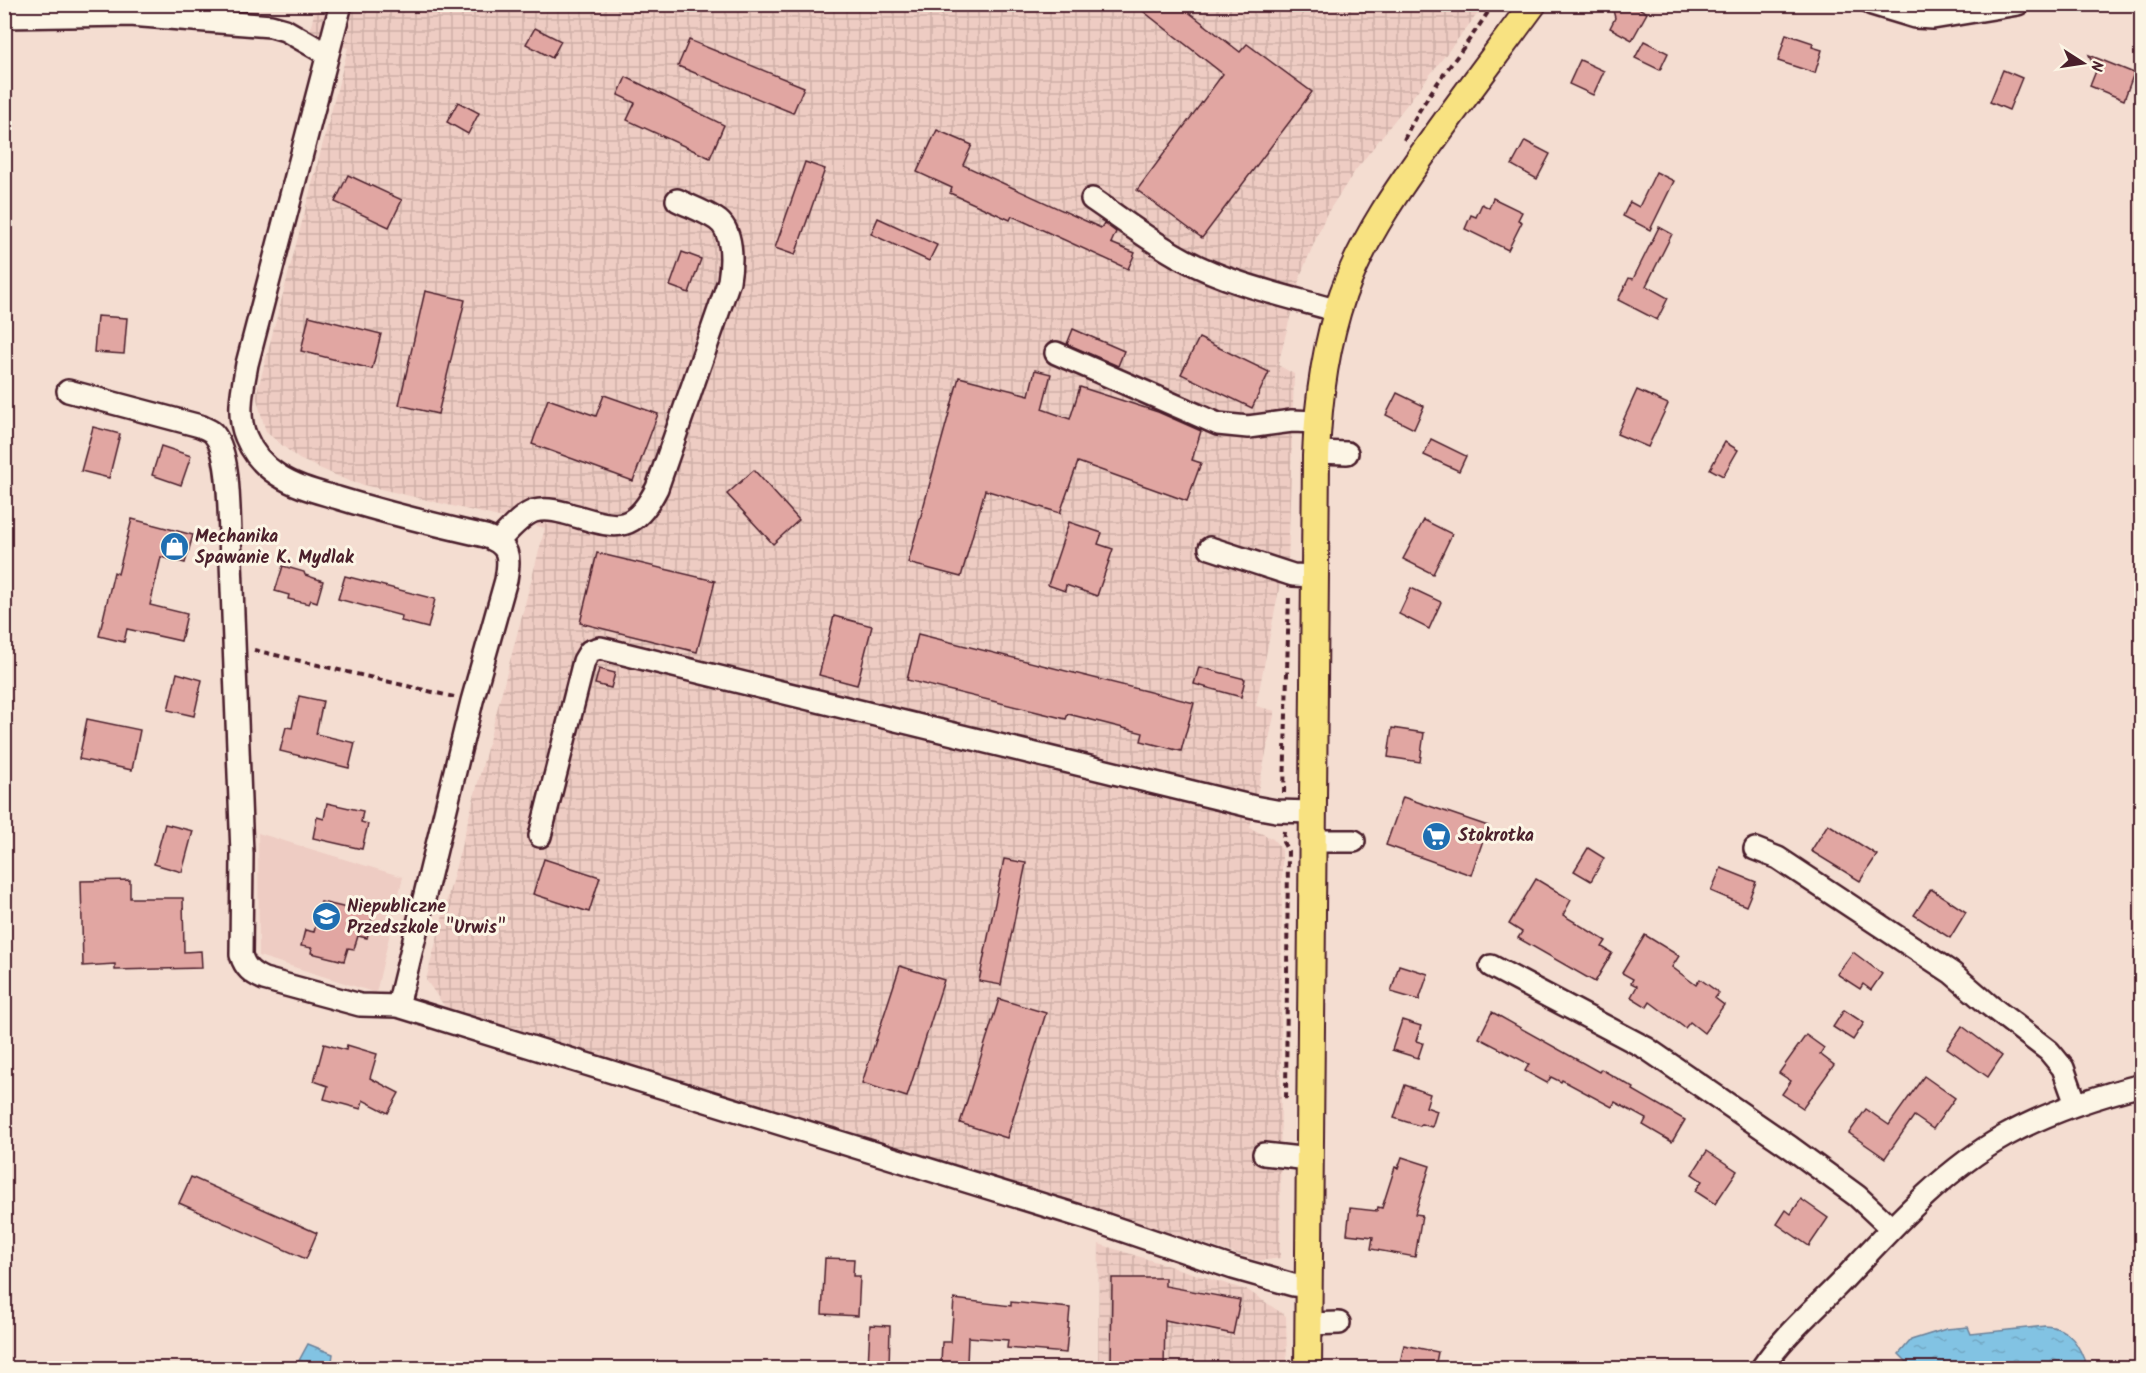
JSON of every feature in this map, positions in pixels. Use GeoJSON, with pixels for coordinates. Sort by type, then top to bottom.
{"type":"FeatureCollection","features":[{"type":"Feature","properties":{"kind":"main road"},"geometry":{"type":"LineString","coordinates":[[1308,1368],[1316,452],[1317,422],[1325,363],[1338,310],[1355,265],[1385,207],[1533,4]]}},
{"type":"Feature","properties":{"kind":"street"},"geometry":{"type":"LineString","coordinates":[[341,4],[245,373],[241,418],[245,434],[263,463],[278,475],[303,488],[389,514],[485,536],[498,541],[506,550],[509,561],[506,580],[472,701],[398,1006]]}},
{"type":"Feature","properties":{"kind":"street"},"geometry":{"type":"LineString","coordinates":[[1872,4],[1915,17],[1933,18],[2018,4]]}},
{"type":"Feature","properties":{"kind":"street"},"geometry":{"type":"LineString","coordinates":[[4,17],[130,15],[272,26],[285,30],[327,54]]}},
{"type":"Feature","properties":{"kind":"street"},"geometry":{"type":"LineString","coordinates":[[1092,199],[1164,248],[1202,268],[1250,285],[1338,310]]}},
{"type":"Feature","properties":{"kind":"street"},"geometry":{"type":"LineString","coordinates":[[498,541],[531,512],[543,509],[622,525],[636,519],[649,505],[657,488],[729,281],[733,259],[728,238],[718,220],[677,200]]}},
{"type":"Feature","properties":{"kind":"street"},"geometry":{"type":"LineString","coordinates":[[1056,353],[1218,424],[1248,428],[1292,421],[1317,422]]}},
{"type":"Feature","properties":{"kind":"street"},"geometry":{"type":"LineString","coordinates":[[68,391],[200,426],[213,434],[223,455],[228,480],[242,854],[241,955],[244,965],[252,974],[350,1002],[380,1007],[398,1006],[1064,1211],[1233,1268],[1308,1287]]}},
{"type":"Feature","properties":{"kind":"street"},"geometry":{"type":"LineString","coordinates":[[1316,452],[1347,453]]}},
{"type":"Feature","properties":{"kind":"street"},"geometry":{"type":"LineString","coordinates":[[1210,548],[1293,575],[1314,576]]}},
{"type":"Feature","properties":{"kind":"street"},"geometry":{"type":"LineString","coordinates":[[540,836],[584,661],[590,651],[600,648],[1254,807],[1284,812],[1312,812]]}},
{"type":"Feature","properties":{"kind":"street"},"geometry":{"type":"LineString","coordinates":[[1311,840],[1354,841]]}},
{"type":"Feature","properties":{"kind":"street"},"geometry":{"type":"LineString","coordinates":[[1755,849],[1778,858],[1952,973],[2049,1051],[2063,1068],[2076,1104]]}},
{"type":"Feature","properties":{"kind":"street"},"geometry":{"type":"LineString","coordinates":[[1491,966],[1646,1048],[1800,1154],[1857,1196],[1891,1228]]}},
{"type":"Feature","properties":{"kind":"street"},"geometry":{"type":"LineString","coordinates":[[1762,1368],[1891,1228],[1974,1156],[2004,1136],[2076,1104],[2142,1085]]}},
{"type":"Feature","properties":{"kind":"street"},"geometry":{"type":"LineString","coordinates":[[1264,1154],[1309,1159]]}},
{"type":"Feature","properties":{"kind":"street"},"geometry":{"type":"LineString","coordinates":[[1308,1324],[1339,1323]]}},
{"type":"Feature","properties":{"kind":"path"},"geometry":{"type":"LineString","coordinates":[[234,645],[472,701]]}},
{"type":"Feature","properties":{"kind":"shaded area"},"geometry":{"type":"Polygon","coordinates":[[[1476,4],[1482,8],[1355,171],[1326,215],[1301,274],[1278,365],[1294,374],[1288,565],[1285,585],[1280,584],[1256,706],[1275,711],[1250,828],[1273,839],[1282,850],[1280,1258],[1259,1261],[445,1007],[426,980],[545,528],[351,482],[299,459],[266,432],[256,396],[348,48],[308,39],[316,5],[1476,4]]]}},
{"type":"Feature","properties":{"kind":"shaded area","name":"Niepubliczne Przedszkole \"Urwis\""},"geometry":{"type":"Polygon","coordinates":[[[258,833],[403,877],[376,993],[259,956],[258,833]]]}},
{"type":"Feature","properties":{"kind":"shaded area"},"geometry":{"type":"Polygon","coordinates":[[[1099,1244],[1249,1291],[1286,1316],[1287,1368],[1098,1368],[1099,1244]]]}},
{"type":"Feature","properties":{"kind":"water"},"geometry":{"type":"Polygon","coordinates":[[[2045,1326],[2061,1330],[2073,1339],[2087,1368],[1913,1368],[1899,1354],[1911,1340],[1946,1329],[1968,1327],[1971,1334],[2045,1326]]]}},
{"type":"Feature","properties":{"kind":"water"},"geometry":{"type":"Polygon","coordinates":[[[308,1344],[333,1354],[331,1368],[295,1368],[308,1344]]]}},
{"type":"Feature","properties":{"kind":"building"},"geometry":{"type":"Polygon","coordinates":[[[1134,4],[1178,4],[1240,52],[1247,44],[1312,92],[1202,238],[1137,190],[1223,74],[1134,4]]]}},
{"type":"Feature","properties":{"kind":"building"},"geometry":{"type":"Polygon","coordinates":[[[1622,4],[1632,4],[1647,13],[1632,40],[1610,28],[1615,18],[1613,10],[1620,8],[1622,4]]]}},
{"type":"Feature","properties":{"kind":"building"},"geometry":{"type":"Polygon","coordinates":[[[535,28],[561,41],[552,58],[526,44],[535,28]]]}},
{"type":"Feature","properties":{"kind":"building"},"geometry":{"type":"Polygon","coordinates":[[[1786,34],[1813,43],[1812,47],[1822,50],[1815,73],[1778,61],[1786,34]]]}},
{"type":"Feature","properties":{"kind":"building"},"geometry":{"type":"Polygon","coordinates":[[[689,40],[804,87],[793,113],[678,66],[689,40]]]}},
{"type":"Feature","properties":{"kind":"building"},"geometry":{"type":"Polygon","coordinates":[[[1644,41],[1668,53],[1660,70],[1635,58],[1644,41]]]}},
{"type":"Feature","properties":{"kind":"building"},"geometry":{"type":"Polygon","coordinates":[[[2089,55],[2134,73],[2124,100],[2090,86],[2096,71],[2089,55]]]}},
{"type":"Feature","properties":{"kind":"building"},"geometry":{"type":"Polygon","coordinates":[[[1580,60],[1604,71],[1593,95],[1569,84],[1580,60]]]}},
{"type":"Feature","properties":{"kind":"building"},"geometry":{"type":"Polygon","coordinates":[[[2003,70],[2022,78],[2009,110],[1990,102],[2003,70]]]}},
{"type":"Feature","properties":{"kind":"building"},"geometry":{"type":"Polygon","coordinates":[[[626,77],[724,125],[710,158],[627,120],[635,103],[618,95],[626,77]]]}},
{"type":"Feature","properties":{"kind":"building"},"geometry":{"type":"Polygon","coordinates":[[[458,102],[479,113],[468,134],[447,122],[458,102]]]}},
{"type":"Feature","properties":{"kind":"building"},"geometry":{"type":"Polygon","coordinates":[[[937,130],[972,145],[963,165],[1101,228],[1104,223],[1116,232],[1111,243],[1135,253],[1128,269],[1012,216],[1010,220],[950,193],[952,188],[917,172],[937,130]]]}},
{"type":"Feature","properties":{"kind":"building"},"geometry":{"type":"Polygon","coordinates":[[[1525,141],[1550,154],[1537,179],[1512,165],[1525,141]]]}},
{"type":"Feature","properties":{"kind":"building"},"geometry":{"type":"Polygon","coordinates":[[[805,162],[825,169],[795,255],[775,248],[805,162]]]}},
{"type":"Feature","properties":{"kind":"building"},"geometry":{"type":"Polygon","coordinates":[[[1656,172],[1674,181],[1650,230],[1623,216],[1630,202],[1639,207],[1656,172]]]}},
{"type":"Feature","properties":{"kind":"building"},"geometry":{"type":"Polygon","coordinates":[[[348,175],[402,200],[389,227],[335,202],[348,175]]]}},
{"type":"Feature","properties":{"kind":"building"},"geometry":{"type":"Polygon","coordinates":[[[1493,198],[1522,212],[1518,220],[1522,222],[1508,250],[1465,229],[1471,215],[1476,217],[1482,204],[1489,208],[1493,198]]]}},
{"type":"Feature","properties":{"kind":"building"},"geometry":{"type":"Polygon","coordinates":[[[878,218],[937,245],[929,261],[871,234],[878,218]]]}},
{"type":"Feature","properties":{"kind":"building"},"geometry":{"type":"Polygon","coordinates":[[[1659,227],[1672,234],[1646,286],[1668,298],[1657,320],[1618,300],[1629,278],[1633,279],[1659,227]]]}},
{"type":"Feature","properties":{"kind":"building"},"geometry":{"type":"Polygon","coordinates":[[[682,252],[701,259],[689,293],[670,286],[682,252]]]}},
{"type":"Feature","properties":{"kind":"building"},"geometry":{"type":"Polygon","coordinates":[[[425,291],[465,300],[438,414],[399,405],[425,291]]]}},
{"type":"Feature","properties":{"kind":"building"},"geometry":{"type":"Polygon","coordinates":[[[97,316],[127,318],[124,354],[94,352],[97,316]]]}},
{"type":"Feature","properties":{"kind":"building"},"geometry":{"type":"Polygon","coordinates":[[[309,316],[381,334],[372,369],[301,351],[309,316]]]}},
{"type":"Feature","properties":{"kind":"building"},"geometry":{"type":"Polygon","coordinates":[[[1073,329],[1124,351],[1118,366],[1067,344],[1073,329]]]}},
{"type":"Feature","properties":{"kind":"building"},"geometry":{"type":"Polygon","coordinates":[[[1199,338],[1269,372],[1252,408],[1181,374],[1199,338]]]}},
{"type":"Feature","properties":{"kind":"building"},"geometry":{"type":"Polygon","coordinates":[[[1035,370],[1051,374],[1042,409],[1070,419],[1080,387],[1158,412],[1201,431],[1192,460],[1201,463],[1187,501],[1078,462],[1060,513],[985,490],[961,577],[908,563],[959,377],[1029,395],[1035,370]]]}},
{"type":"Feature","properties":{"kind":"building"},"geometry":{"type":"Polygon","coordinates":[[[1637,390],[1668,404],[1648,447],[1617,434],[1637,390]]]}},
{"type":"Feature","properties":{"kind":"building"},"geometry":{"type":"Polygon","coordinates":[[[1397,393],[1424,406],[1414,429],[1386,415],[1397,393]]]}},
{"type":"Feature","properties":{"kind":"building"},"geometry":{"type":"Polygon","coordinates":[[[604,395],[658,414],[633,481],[532,444],[548,399],[596,416],[604,395]]]}},
{"type":"Feature","properties":{"kind":"building"},"geometry":{"type":"Polygon","coordinates":[[[93,427],[120,434],[109,478],[81,471],[93,427]]]}},
{"type":"Feature","properties":{"kind":"building"},"geometry":{"type":"Polygon","coordinates":[[[1431,439],[1466,456],[1459,471],[1424,455],[1431,439]]]}},
{"type":"Feature","properties":{"kind":"building"},"geometry":{"type":"Polygon","coordinates":[[[1725,442],[1738,450],[1723,476],[1710,469],[1725,442]]]}},
{"type":"Feature","properties":{"kind":"building"},"geometry":{"type":"Polygon","coordinates":[[[161,446],[191,456],[181,485],[152,475],[161,446]]]}},
{"type":"Feature","properties":{"kind":"building"},"geometry":{"type":"Polygon","coordinates":[[[754,470],[799,520],[773,544],[727,494],[754,470]]]}},
{"type":"Feature","properties":{"kind":"building"},"geometry":{"type":"Polygon","coordinates":[[[132,519],[193,535],[185,563],[161,557],[150,605],[187,614],[181,641],[127,629],[124,642],[99,636],[114,572],[118,574],[132,519]]]}},
{"type":"Feature","properties":{"kind":"building"},"geometry":{"type":"Polygon","coordinates":[[[1424,520],[1452,534],[1433,574],[1403,559],[1424,520]]]}},
{"type":"Feature","properties":{"kind":"building"},"geometry":{"type":"Polygon","coordinates":[[[1069,522],[1102,533],[1098,544],[1113,549],[1097,596],[1066,585],[1065,591],[1048,585],[1069,522]]]}},
{"type":"Feature","properties":{"kind":"building"},"geometry":{"type":"Polygon","coordinates":[[[597,553],[715,581],[697,652],[580,623],[597,553]]]}},
{"type":"Feature","properties":{"kind":"building"},"geometry":{"type":"Polygon","coordinates":[[[283,566],[323,581],[317,602],[311,600],[309,604],[288,599],[289,595],[275,591],[283,566]]]}},
{"type":"Feature","properties":{"kind":"building"},"geometry":{"type":"Polygon","coordinates":[[[345,576],[435,599],[428,628],[401,621],[402,616],[338,599],[345,576]]]}},
{"type":"Feature","properties":{"kind":"building"},"geometry":{"type":"Polygon","coordinates":[[[1411,588],[1441,602],[1429,629],[1399,614],[1411,588]]]}},
{"type":"Feature","properties":{"kind":"building"},"geometry":{"type":"Polygon","coordinates":[[[834,616],[872,626],[857,685],[819,675],[834,616]]]}},
{"type":"Feature","properties":{"kind":"building"},"geometry":{"type":"Polygon","coordinates":[[[918,634],[1194,703],[1181,751],[1141,741],[1143,733],[1068,714],[1066,719],[907,680],[918,634]]]}},
{"type":"Feature","properties":{"kind":"building"},"geometry":{"type":"Polygon","coordinates":[[[1199,667],[1245,679],[1241,697],[1194,684],[1199,667]]]}},
{"type":"Feature","properties":{"kind":"building"},"geometry":{"type":"Polygon","coordinates":[[[599,669],[615,673],[611,688],[595,684],[599,669]]]}},
{"type":"Feature","properties":{"kind":"building"},"geometry":{"type":"Polygon","coordinates":[[[177,673],[202,680],[194,716],[168,710],[177,673]]]}},
{"type":"Feature","properties":{"kind":"building"},"geometry":{"type":"Polygon","coordinates":[[[299,696],[323,701],[316,734],[355,743],[349,768],[280,751],[286,727],[292,728],[299,696]]]}},
{"type":"Feature","properties":{"kind":"building"},"geometry":{"type":"Polygon","coordinates":[[[87,719],[140,730],[132,770],[79,759],[87,719]]]}},
{"type":"Feature","properties":{"kind":"building"},"geometry":{"type":"Polygon","coordinates":[[[1392,728],[1424,733],[1420,762],[1388,757],[1392,728]]]}},
{"type":"Feature","properties":{"kind":"building","name":"Stokrotka"},"geometry":{"type":"Polygon","coordinates":[[[1403,797],[1488,826],[1471,875],[1386,845],[1403,797]]]}},
{"type":"Feature","properties":{"kind":"building"},"geometry":{"type":"Polygon","coordinates":[[[327,803],[363,811],[361,822],[368,824],[362,849],[313,838],[317,817],[324,819],[327,803]]]}},
{"type":"Feature","properties":{"kind":"building"},"geometry":{"type":"Polygon","coordinates":[[[165,824],[193,831],[182,872],[154,864],[165,824]]]}},
{"type":"Feature","properties":{"kind":"building"},"geometry":{"type":"Polygon","coordinates":[[[1828,824],[1877,855],[1860,881],[1811,851],[1828,824]]]}},
{"type":"Feature","properties":{"kind":"building"},"geometry":{"type":"Polygon","coordinates":[[[1588,848],[1604,858],[1591,881],[1574,871],[1588,848]]]}},
{"type":"Feature","properties":{"kind":"building"},"geometry":{"type":"Polygon","coordinates":[[[544,859],[600,877],[589,912],[533,894],[544,859]]]}},
{"type":"Feature","properties":{"kind":"building"},"geometry":{"type":"Polygon","coordinates":[[[1004,859],[1026,863],[1001,985],[979,981],[1004,859]]]}},
{"type":"Feature","properties":{"kind":"building"},"geometry":{"type":"Polygon","coordinates":[[[1721,868],[1756,882],[1746,906],[1711,891],[1721,868]]]}},
{"type":"Feature","properties":{"kind":"building"},"geometry":{"type":"Polygon","coordinates":[[[1536,879],[1571,900],[1563,915],[1606,941],[1602,947],[1612,953],[1595,982],[1518,938],[1522,932],[1509,924],[1536,879]]]}},
{"type":"Feature","properties":{"kind":"building"},"geometry":{"type":"Polygon","coordinates":[[[130,880],[130,898],[183,898],[184,952],[201,951],[202,968],[115,970],[115,964],[83,966],[81,881],[130,880]]]}},
{"type":"Feature","properties":{"kind":"building"},"geometry":{"type":"Polygon","coordinates":[[[1931,889],[1966,912],[1950,938],[1914,915],[1931,889]]]}},
{"type":"Feature","properties":{"kind":"building"},"geometry":{"type":"Polygon","coordinates":[[[321,902],[373,914],[367,938],[358,936],[354,949],[348,948],[344,961],[311,953],[312,948],[301,946],[305,930],[314,932],[321,902]]]}},
{"type":"Feature","properties":{"kind":"building"},"geometry":{"type":"Polygon","coordinates":[[[1645,935],[1679,956],[1672,967],[1696,985],[1700,979],[1719,993],[1715,998],[1724,1005],[1704,1033],[1690,1022],[1685,1028],[1650,1002],[1647,1007],[1631,997],[1637,986],[1631,983],[1633,979],[1622,973],[1645,935]]]}},
{"type":"Feature","properties":{"kind":"building"},"geometry":{"type":"Polygon","coordinates":[[[1853,952],[1882,974],[1871,990],[1863,984],[1860,989],[1837,974],[1853,952]]]}},
{"type":"Feature","properties":{"kind":"building"},"geometry":{"type":"Polygon","coordinates":[[[1399,965],[1428,974],[1419,1000],[1391,992],[1399,965]]]}},
{"type":"Feature","properties":{"kind":"building"},"geometry":{"type":"Polygon","coordinates":[[[900,966],[944,980],[907,1097],[862,1083],[900,966]]]}},
{"type":"Feature","properties":{"kind":"building"},"geometry":{"type":"Polygon","coordinates":[[[999,999],[1046,1013],[1007,1138],[960,1123],[999,999]]]}},
{"type":"Feature","properties":{"kind":"building"},"geometry":{"type":"Polygon","coordinates":[[[1844,1010],[1864,1023],[1853,1040],[1833,1027],[1844,1010]]]}},
{"type":"Feature","properties":{"kind":"building"},"geometry":{"type":"Polygon","coordinates":[[[1492,1012],[1599,1072],[1601,1069],[1685,1120],[1672,1142],[1643,1125],[1646,1119],[1615,1102],[1612,1107],[1562,1080],[1561,1082],[1551,1077],[1547,1083],[1525,1071],[1529,1064],[1479,1038],[1492,1012]]]}},
{"type":"Feature","properties":{"kind":"building"},"geometry":{"type":"Polygon","coordinates":[[[1402,1020],[1421,1026],[1416,1041],[1423,1043],[1418,1058],[1392,1050],[1402,1020]]]}},
{"type":"Feature","properties":{"kind":"building"},"geometry":{"type":"Polygon","coordinates":[[[1962,1026],[2002,1056],[1988,1077],[1947,1048],[1962,1026]]]}},
{"type":"Feature","properties":{"kind":"building"},"geometry":{"type":"Polygon","coordinates":[[[1806,1035],[1824,1048],[1820,1054],[1834,1065],[1803,1108],[1782,1094],[1791,1081],[1779,1073],[1806,1035]]]}},
{"type":"Feature","properties":{"kind":"building"},"geometry":{"type":"Polygon","coordinates":[[[324,1044],[346,1050],[347,1045],[377,1054],[370,1078],[399,1093],[388,1113],[363,1100],[361,1109],[324,1099],[328,1086],[314,1081],[324,1044]]]}},
{"type":"Feature","properties":{"kind":"building"},"geometry":{"type":"Polygon","coordinates":[[[1924,1076],[1955,1098],[1933,1129],[1914,1116],[1885,1158],[1849,1133],[1866,1109],[1889,1125],[1924,1076]]]}},
{"type":"Feature","properties":{"kind":"building"},"geometry":{"type":"Polygon","coordinates":[[[1405,1085],[1430,1094],[1426,1107],[1437,1111],[1432,1127],[1394,1118],[1405,1085]]]}},
{"type":"Feature","properties":{"kind":"building"},"geometry":{"type":"Polygon","coordinates":[[[1707,1151],[1737,1171],[1715,1204],[1695,1191],[1702,1181],[1692,1174],[1707,1151]]]}},
{"type":"Feature","properties":{"kind":"building"},"geometry":{"type":"Polygon","coordinates":[[[1402,1157],[1430,1166],[1415,1214],[1422,1215],[1415,1257],[1371,1249],[1373,1237],[1347,1234],[1350,1208],[1377,1211],[1378,1207],[1382,1208],[1395,1167],[1398,1168],[1402,1157]]]}},
{"type":"Feature","properties":{"kind":"building"},"geometry":{"type":"Polygon","coordinates":[[[191,1177],[317,1233],[306,1259],[179,1203],[191,1177]]]}},
{"type":"Feature","properties":{"kind":"building"},"geometry":{"type":"Polygon","coordinates":[[[1801,1199],[1828,1218],[1809,1246],[1777,1224],[1786,1210],[1791,1214],[1801,1199]]]}},
{"type":"Feature","properties":{"kind":"building"},"geometry":{"type":"Polygon","coordinates":[[[825,1258],[854,1259],[853,1276],[860,1276],[858,1316],[822,1314],[825,1258]]]}},
{"type":"Feature","properties":{"kind":"building"},"geometry":{"type":"Polygon","coordinates":[[[1112,1278],[1165,1278],[1165,1286],[1240,1300],[1233,1334],[1165,1320],[1164,1368],[1111,1368],[1112,1278]]]}},
{"type":"Feature","properties":{"kind":"building"},"geometry":{"type":"Polygon","coordinates":[[[954,1299],[1011,1306],[1011,1302],[1070,1308],[1066,1353],[1007,1348],[1008,1340],[968,1337],[967,1365],[941,1364],[942,1342],[951,1342],[954,1299]]]}},
{"type":"Feature","properties":{"kind":"building"},"geometry":{"type":"Polygon","coordinates":[[[870,1325],[890,1326],[889,1368],[868,1368],[870,1325]]]}},
{"type":"Feature","properties":{"kind":"building"},"geometry":{"type":"Polygon","coordinates":[[[1404,1345],[1438,1352],[1435,1368],[1399,1368],[1404,1345]]]}},
{"type":"Feature","properties":{"kind":"place","name":"Mechanika Spawanie K. Mydlak"},"geometry":{"type":"Point","coordinates":[174,547]}},
{"type":"Feature","properties":{"kind":"place","name":"Stokrotka"},"geometry":{"type":"Point","coordinates":[1437,836]}},
{"type":"Feature","properties":{"kind":"place","name":"Niepubliczne Przedszkole \"Urwis\""},"geometry":{"type":"Point","coordinates":[326,917]}}]}
